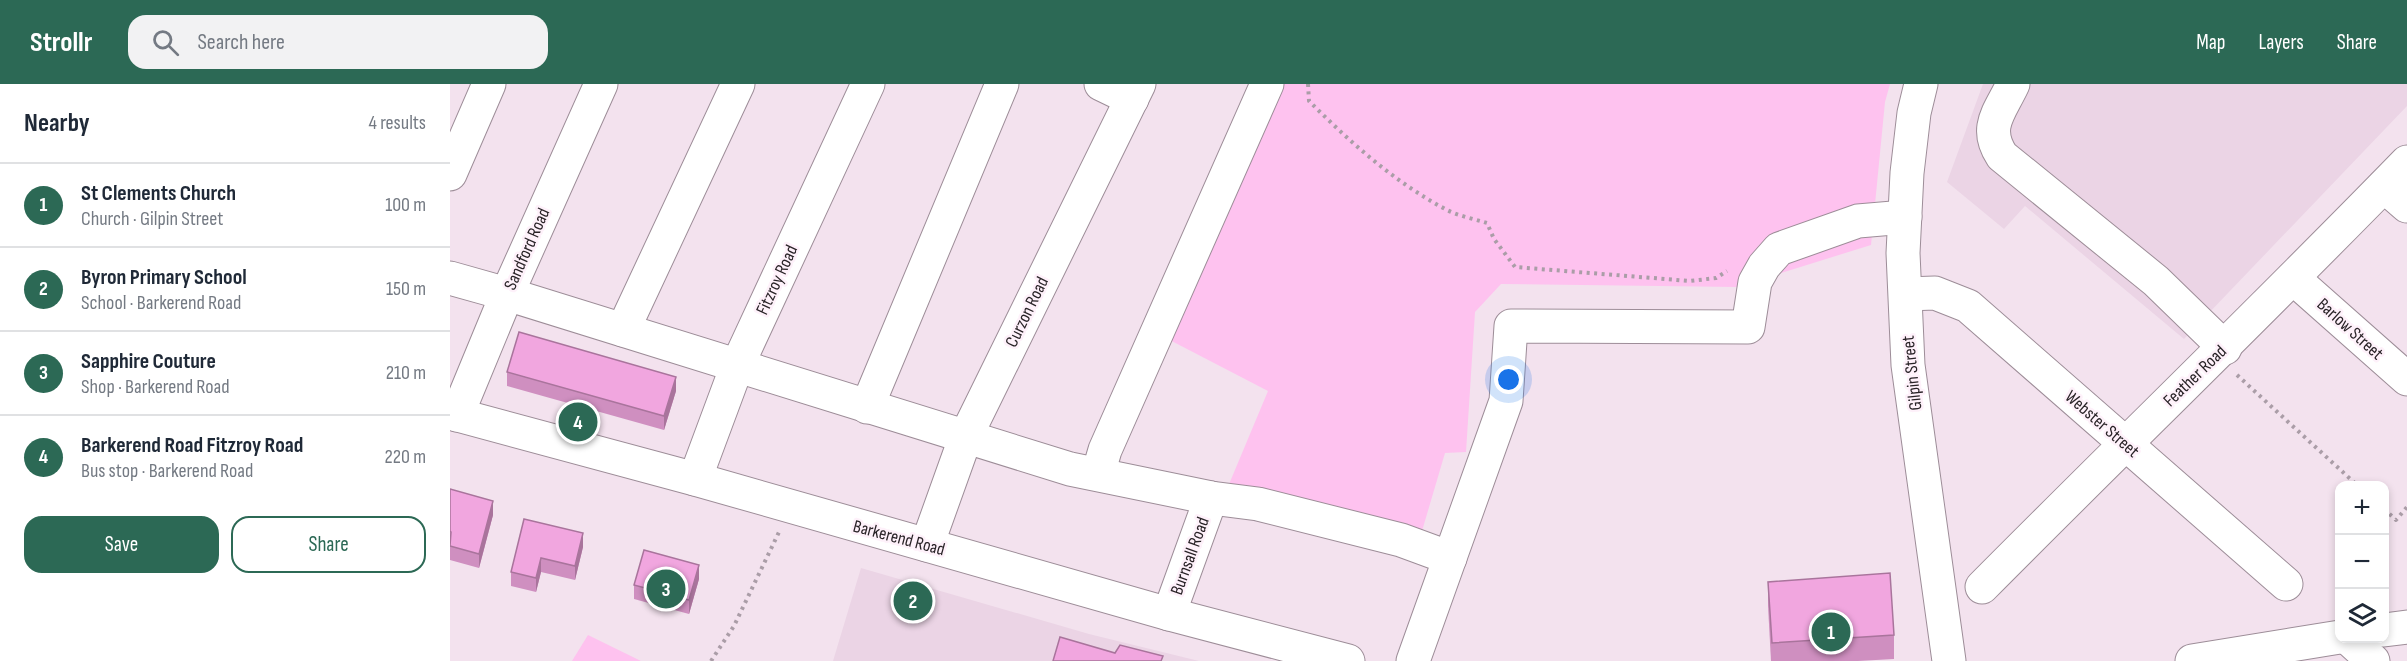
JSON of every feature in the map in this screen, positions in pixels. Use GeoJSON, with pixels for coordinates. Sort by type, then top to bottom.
{"type":"FeatureCollection","features":[{"type":"Feature","properties":{"kind":"street"},"geometry":{"type":"LineString","coordinates":[[450,174],[489,84]]}},
{"type":"Feature","properties":{"kind":"street","name":"Sandford Road"},"geometry":{"type":"LineString","coordinates":[[454,414],[601,84]]}},
{"type":"Feature","properties":{"kind":"street"},"geometry":{"type":"LineString","coordinates":[[623,330],[738,84]]}},
{"type":"Feature","properties":{"kind":"street","name":"Fitzroy Road"},"geometry":{"type":"LineString","coordinates":[[694,479],[737,366],[868,84]]}},
{"type":"Feature","properties":{"kind":"street"},"geometry":{"type":"LineString","coordinates":[[867,407],[1002,84]]}},
{"type":"Feature","properties":{"kind":"street"},"geometry":{"type":"LineString","coordinates":[[1101,84],[1135,91]]}},
{"type":"Feature","properties":{"kind":"street"},"geometry":{"type":"LineString","coordinates":[[1098,474],[1105,450],[1266,84]]}},
{"type":"Feature","properties":{"kind":"street","name":"Gilpin Street"},"geometry":{"type":"LineString","coordinates":[[1921,84],[1914,113],[1903,254],[1908,365],[1949,661]]}},
{"type":"Feature","properties":{"kind":"street"},"geometry":{"type":"LineString","coordinates":[[2013,84],[1992,130],[1994,143],[2002,156],[2156,281],[2224,348]]}},
{"type":"Feature","properties":{"kind":"street","name":"Curzon Road"},"geometry":{"type":"LineString","coordinates":[[927,545],[966,436],[1135,91]]}},
{"type":"Feature","properties":{"kind":"street","name":"Feather Road"},"geometry":{"type":"LineString","coordinates":[[1982,587],[2293,278],[2396,196],[2407,162]]}},
{"type":"Feature","properties":{"kind":"street"},"geometry":{"type":"LineString","coordinates":[[1413,661],[1506,401],[1511,326],[1748,327],[1755,282],[1764,266],[1779,249],[1858,221],[1905,217]]}},
{"type":"Feature","properties":{"kind":"street"},"geometry":{"type":"LineString","coordinates":[[450,278],[1070,469],[1211,498],[1258,504],[1401,540],[1450,558]]}},
{"type":"Feature","properties":{"kind":"street","name":"Barlow Street"},"geometry":{"type":"LineString","coordinates":[[2293,278],[2407,380]]}},
{"type":"Feature","properties":{"kind":"street","name":"Webster Street"},"geometry":{"type":"LineString","coordinates":[[1906,294],[1935,293],[1968,306],[2286,584]]}},
{"type":"Feature","properties":{"kind":"street","name":"Barkerend Road"},"geometry":{"type":"LineString","coordinates":[[454,414],[1337,660]]}},
{"type":"Feature","properties":{"kind":"street","name":"Burnsall Road"},"geometry":{"type":"LineString","coordinates":[[1168,614],[1211,498]]}},
{"type":"Feature","properties":{"kind":"street"},"geometry":{"type":"LineString","coordinates":[[2389,629],[2407,627]]}},
{"type":"Feature","properties":{"kind":"street"},"geometry":{"type":"LineString","coordinates":[[2192,661],[2335,639]]}},
{"type":"Feature","properties":{"kind":"street"},"geometry":{"type":"LineString","coordinates":[[2353,643],[2373,661]]}},
{"type":"Feature","properties":{"kind":"path"},"geometry":{"type":"LineString","coordinates":[[1308,84],[1309,100],[1351,143],[1403,182],[1449,210],[1487,223],[1494,240],[1515,267],[1690,281],[1716,278],[1733,267]]}},
{"type":"Feature","properties":{"kind":"path"},"geometry":{"type":"LineString","coordinates":[[2224,348],[2234,372],[2353,481]]}},
{"type":"Feature","properties":{"kind":"path"},"geometry":{"type":"LineString","coordinates":[[711,661],[734,626],[781,527],[788,506]]}},
{"type":"Feature","properties":{"kind":"path"},"geometry":{"type":"LineString","coordinates":[[2389,513],[2396,519],[2407,507]]}},
{"type":"Feature","properties":{"kind":"shaded area"},"geometry":{"type":"Polygon","coordinates":[[[1274,84],[1890,84],[1885,102],[1871,245],[1736,287],[1501,284],[1475,312],[1466,452],[1445,453],[1422,531],[1227,489],[1268,391],[1162,336],[1274,84]]]}},
{"type":"Feature","properties":{"kind":"shaded area"},"geometry":{"type":"Polygon","coordinates":[[[1983,84],[2407,84],[2407,106],[2184,339],[2025,206],[2004,229],[1947,182],[1983,84]]]}},
{"type":"Feature","properties":{"kind":"shaded area"},"geometry":{"type":"Polygon","coordinates":[[[861,568],[1089,634],[1199,661],[833,661],[861,568]]]}},
{"type":"Feature","properties":{"kind":"shaded area"},"geometry":{"type":"Polygon","coordinates":[[[588,635],[641,661],[572,661],[588,635]]]}},
{"type":"Feature","properties":{"kind":"building"},"geometry":{"type":"Polygon","coordinates":[[[519,332],[676,377],[664,416],[507,372],[519,332]]]}},
{"type":"Feature","properties":{"kind":"building"},"geometry":{"type":"Polygon","coordinates":[[[450,489],[493,501],[479,554],[450,546],[450,489]]]}},
{"type":"Feature","properties":{"kind":"building"},"geometry":{"type":"Polygon","coordinates":[[[524,519],[583,533],[575,566],[541,558],[536,578],[511,572],[524,519]]]}},
{"type":"Feature","properties":{"kind":"building"},"geometry":{"type":"Polygon","coordinates":[[[644,550],[699,565],[689,600],[634,585],[644,550]]]}},
{"type":"Feature","properties":{"kind":"building"},"geometry":{"type":"Polygon","coordinates":[[[1890,573],[1894,635],[1772,643],[1768,582],[1890,573]]]}},
{"type":"Feature","properties":{"kind":"building"},"geometry":{"type":"Polygon","coordinates":[[[1060,637],[1115,653],[1120,645],[1163,656],[1161,661],[1053,661],[1060,637]]]}},
{"type":"Feature","properties":{"kind":"place","name":"Barkerend Road Fitzroy Road"},"geometry":{"type":"Point","coordinates":[578,422]}},
{"type":"Feature","properties":{"kind":"place","name":"Sapphire Couture"},"geometry":{"type":"Point","coordinates":[666,589]}},
{"type":"Feature","properties":{"kind":"place","name":"Byron Primary School"},"geometry":{"type":"Point","coordinates":[913,601]}},
{"type":"Feature","properties":{"kind":"place","name":"St Clements Church"},"geometry":{"type":"Point","coordinates":[1831,632]}}]}
